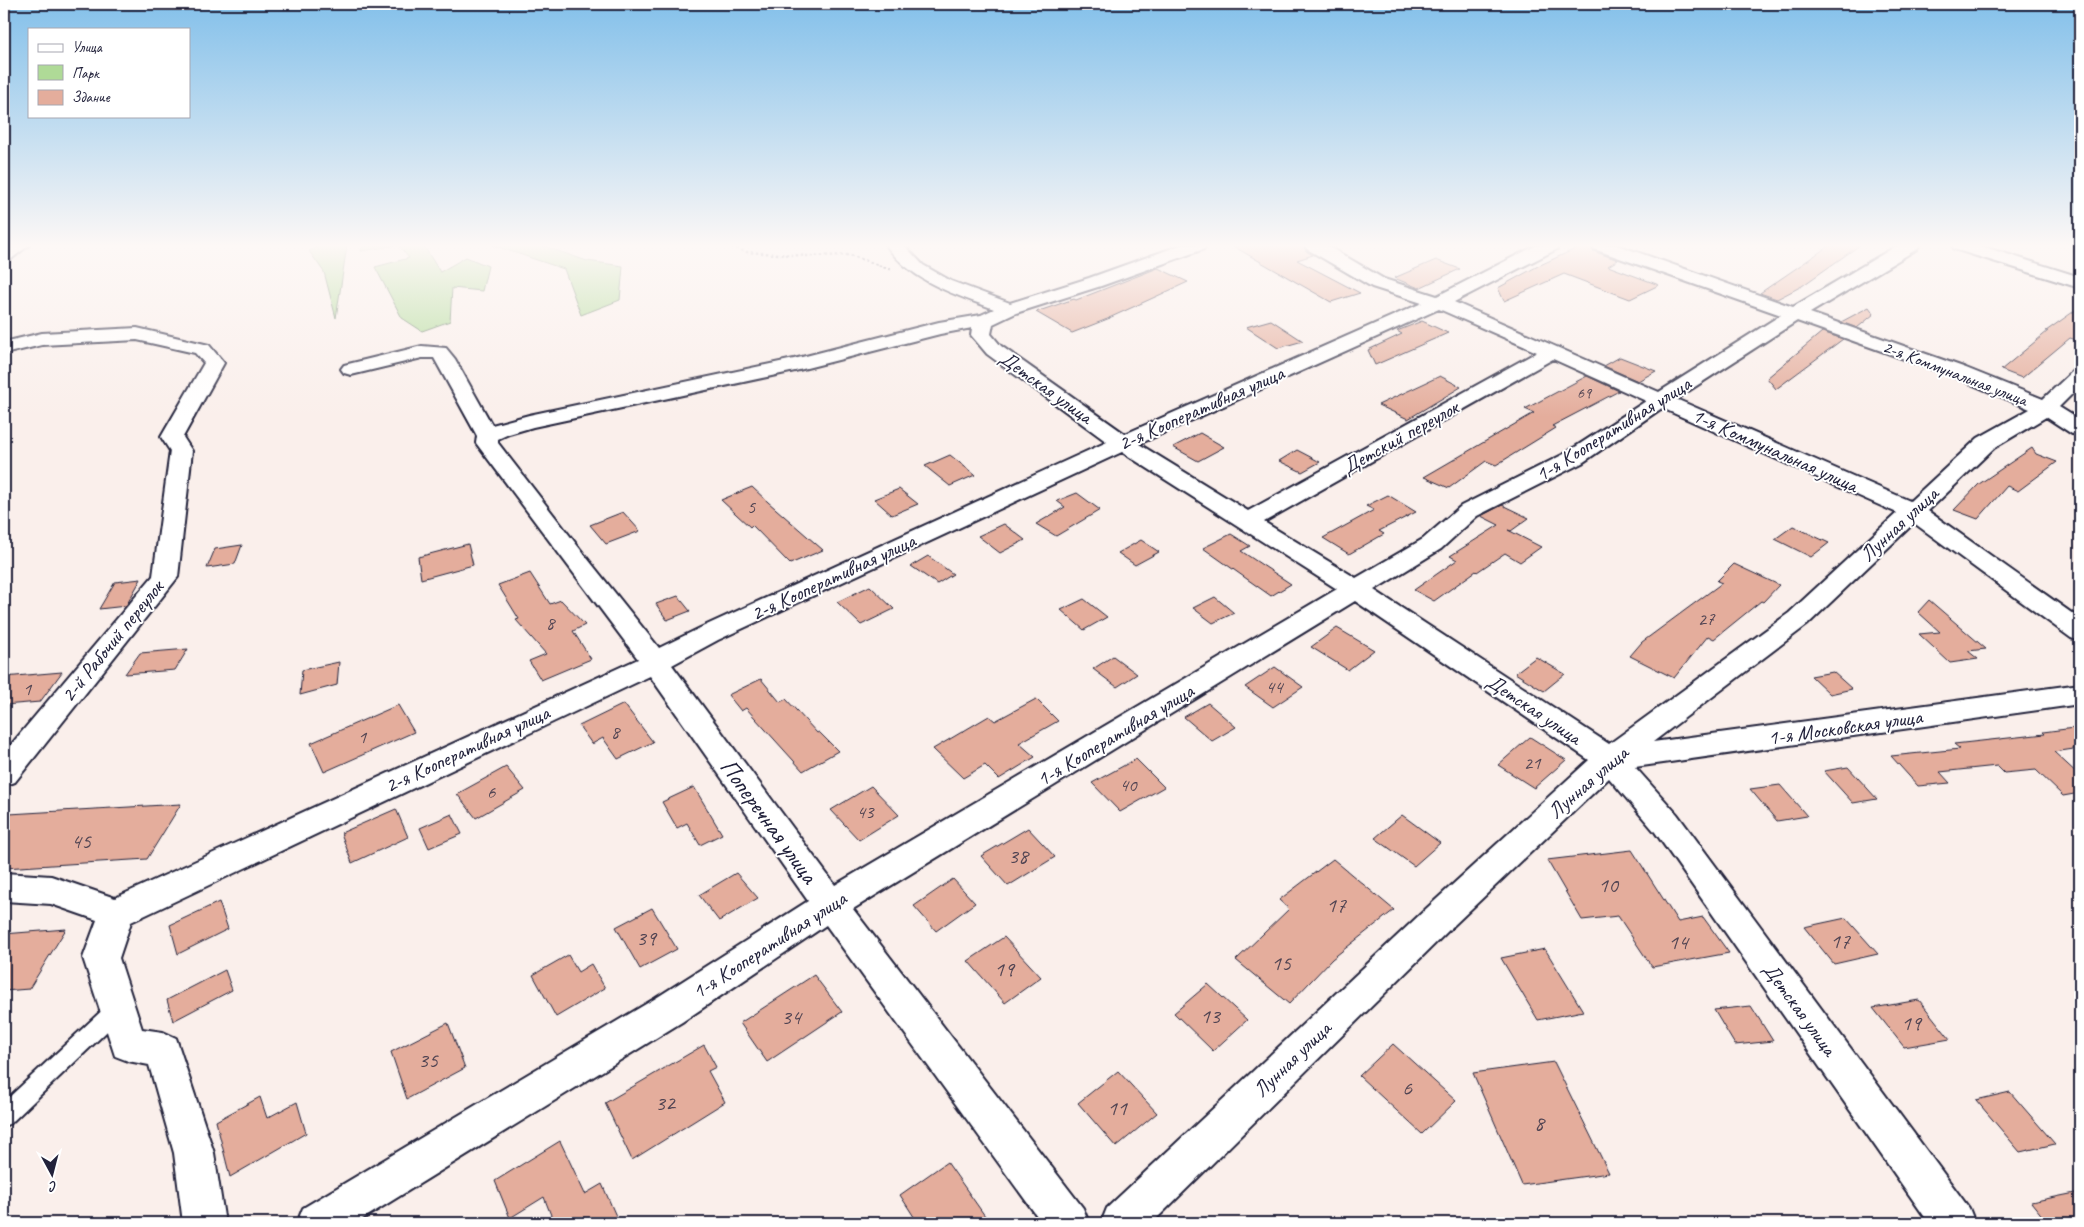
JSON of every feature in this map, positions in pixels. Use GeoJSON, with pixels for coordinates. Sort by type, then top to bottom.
{"type":"FeatureCollection","features":[{"type":"Feature","properties":{"kind":"street"},"geometry":{"type":"LineString","coordinates":[[992,302],[1010,309]]}},
{"type":"Feature","properties":{"kind":"street"},"geometry":{"type":"LineString","coordinates":[[488,439],[501,428],[529,421],[795,365],[939,328],[984,327],[1010,309],[1031,302]]}},
{"type":"Feature","properties":{"kind":"street","name":"2-я Кооперативная улица"},"geometry":{"type":"LineString","coordinates":[[117,913],[656,662],[709,634],[1123,443],[1438,302]]}},
{"type":"Feature","properties":{"kind":"street","name":"1-я Коммунальная улица"},"geometry":{"type":"LineString","coordinates":[[1440,302],[1913,511],[2080,632]]}},
{"type":"Feature","properties":{"kind":"street","name":"2-я Коммунальная улица"},"geometry":{"type":"LineString","coordinates":[[1763,302],[1959,372],[2046,408],[2080,429]]}},
{"type":"Feature","properties":{"kind":"street","name":"1-я Кооперативная улица"},"geometry":{"type":"LineString","coordinates":[[318,1223],[669,1010],[830,905],[1432,544],[1469,511],[1574,458],[1662,399],[1815,302]]}},
{"type":"Feature","properties":{"kind":"street","name":"Детская улица"},"geometry":{"type":"LineString","coordinates":[[984,327],[994,350],[1123,443],[1356,590],[1610,759],[1666,823],[1954,1223]]}},
{"type":"Feature","properties":{"kind":"street","name":"2-й Рабочий переулок"},"geometry":{"type":"LineString","coordinates":[[4,348],[42,339],[137,334],[202,349],[214,363],[172,437],[181,451],[165,577],[4,774]]}},
{"type":"Feature","properties":{"kind":"street","name":"Поперечная улица"},"geometry":{"type":"LineString","coordinates":[[351,369],[422,352],[439,352],[445,359],[488,439],[578,564],[656,662],[830,905],[1068,1223]]}},
{"type":"Feature","properties":{"kind":"street","name":"Детский переулок"},"geometry":{"type":"LineString","coordinates":[[1248,521],[1552,352]]}},
{"type":"Feature","properties":{"kind":"street","name":"Лунная улица"},"geometry":{"type":"LineString","coordinates":[[1122,1223],[1439,918],[1610,759],[1798,619],[1986,443],[2046,408],[2080,375]]}},
{"type":"Feature","properties":{"kind":"street"},"geometry":{"type":"LineString","coordinates":[[2046,408],[2080,396]]}},
{"type":"Feature","properties":{"kind":"street","name":"1-я Московская улица"},"geometry":{"type":"LineString","coordinates":[[1610,759],[2080,694]]}},
{"type":"Feature","properties":{"kind":"street"},"geometry":{"type":"LineString","coordinates":[[4,887],[51,890],[117,913],[101,958],[128,1044],[163,1050],[194,1153],[204,1223]]}},
{"type":"Feature","properties":{"kind":"lane"},"geometry":{"type":"LineString","coordinates":[[4,1116],[118,1009]]}},
{"type":"Feature","properties":{"kind":"green space"},"geometry":{"type":"Polygon","coordinates":[[[332,302],[338,302],[336,318],[332,302]]]}},
{"type":"Feature","properties":{"kind":"green space"},"geometry":{"type":"Polygon","coordinates":[[[394,302],[451,302],[450,321],[422,331],[402,318],[394,302]]]}},
{"type":"Feature","properties":{"kind":"green space"},"geometry":{"type":"Polygon","coordinates":[[[576,302],[614,302],[581,315],[576,302]]]}},
{"type":"Feature","properties":{"kind":"building"},"geometry":{"type":"Polygon","coordinates":[[[1064,302],[1144,302],[1072,333],[1036,312],[1064,302]]]}},
{"type":"Feature","properties":{"kind":"building"},"geometry":{"type":"Polygon","coordinates":[[[1869,307],[1874,314],[1857,328],[1841,322],[1869,307]]]}},
{"type":"Feature","properties":{"kind":"building"},"geometry":{"type":"Polygon","coordinates":[[[2080,307],[2080,341],[2070,338],[2022,378],[2001,370],[2048,331],[2046,331],[2080,307]]]}},
{"type":"Feature","properties":{"kind":"building"},"geometry":{"type":"Polygon","coordinates":[[[1271,320],[1303,341],[1278,348],[1246,327],[1271,320]]]}},
{"type":"Feature","properties":{"kind":"building"},"geometry":{"type":"Polygon","coordinates":[[[1422,321],[1448,333],[1375,365],[1368,350],[1402,334],[1397,331],[1422,321]]]}},
{"type":"Feature","properties":{"kind":"building"},"geometry":{"type":"Polygon","coordinates":[[[1822,332],[1843,339],[1776,389],[1767,378],[1822,332]]]}},
{"type":"Feature","properties":{"kind":"building"},"geometry":{"type":"Polygon","coordinates":[[[1620,357],[1656,371],[1638,381],[1604,366],[1620,357]]]}},
{"type":"Feature","properties":{"kind":"building"},"geometry":{"type":"Polygon","coordinates":[[[1440,376],[1461,387],[1408,419],[1378,405],[1440,376]]]}},
{"type":"Feature","properties":{"kind":"building"},"geometry":{"type":"Polygon","coordinates":[[[1587,376],[1619,391],[1552,426],[1556,428],[1496,465],[1486,461],[1449,488],[1424,477],[1534,413],[1525,409],[1587,376]]]}},
{"type":"Feature","properties":{"kind":"building"},"geometry":{"type":"Polygon","coordinates":[[[1200,433],[1224,447],[1198,461],[1173,447],[1200,433]]]}},
{"type":"Feature","properties":{"kind":"building"},"geometry":{"type":"Polygon","coordinates":[[[2032,448],[2036,454],[2057,462],[2018,491],[2007,486],[1978,519],[1954,510],[1979,484],[2032,448]]]}},
{"type":"Feature","properties":{"kind":"building"},"geometry":{"type":"Polygon","coordinates":[[[1297,450],[1320,462],[1302,472],[1279,461],[1297,450]]]}},
{"type":"Feature","properties":{"kind":"building"},"geometry":{"type":"Polygon","coordinates":[[[950,455],[975,475],[950,486],[925,466],[950,455]]]}},
{"type":"Feature","properties":{"kind":"building"},"geometry":{"type":"Polygon","coordinates":[[[752,487],[823,550],[790,564],[752,525],[750,527],[721,500],[752,487]]]}},
{"type":"Feature","properties":{"kind":"building"},"geometry":{"type":"Polygon","coordinates":[[[899,489],[918,504],[892,515],[874,499],[899,489]]]}},
{"type":"Feature","properties":{"kind":"building"},"geometry":{"type":"Polygon","coordinates":[[[1077,493],[1100,510],[1056,536],[1036,524],[1065,507],[1057,501],[1077,493]]]}},
{"type":"Feature","properties":{"kind":"building"},"geometry":{"type":"Polygon","coordinates":[[[1388,495],[1416,512],[1379,531],[1384,534],[1349,554],[1323,538],[1374,510],[1366,506],[1388,495]]]}},
{"type":"Feature","properties":{"kind":"building"},"geometry":{"type":"Polygon","coordinates":[[[1502,505],[1529,518],[1511,531],[1508,530],[1541,547],[1520,562],[1505,553],[1434,601],[1414,590],[1457,560],[1450,556],[1499,525],[1481,516],[1502,505]]]}},
{"type":"Feature","properties":{"kind":"building"},"geometry":{"type":"Polygon","coordinates":[[[623,512],[640,531],[606,544],[590,525],[623,512]]]}},
{"type":"Feature","properties":{"kind":"building"},"geometry":{"type":"Polygon","coordinates":[[[1004,524],[1025,540],[1000,553],[978,536],[1004,524]]]}},
{"type":"Feature","properties":{"kind":"building"},"geometry":{"type":"Polygon","coordinates":[[[1793,526],[1829,543],[1811,557],[1775,539],[1793,526]]]}},
{"type":"Feature","properties":{"kind":"building"},"geometry":{"type":"Polygon","coordinates":[[[1231,534],[1250,546],[1241,551],[1291,584],[1271,596],[1203,548],[1231,534]]]}},
{"type":"Feature","properties":{"kind":"building"},"geometry":{"type":"Polygon","coordinates":[[[1141,540],[1159,552],[1135,565],[1118,553],[1141,540]]]}},
{"type":"Feature","properties":{"kind":"building"},"geometry":{"type":"Polygon","coordinates":[[[468,544],[473,565],[421,579],[418,557],[468,544]]]}},
{"type":"Feature","properties":{"kind":"building"},"geometry":{"type":"Polygon","coordinates":[[[242,545],[235,564],[207,568],[215,549],[242,545]]]}},
{"type":"Feature","properties":{"kind":"building"},"geometry":{"type":"Polygon","coordinates":[[[928,556],[953,574],[937,584],[911,566],[928,556]]]}},
{"type":"Feature","properties":{"kind":"building"},"geometry":{"type":"Polygon","coordinates":[[[1734,564],[1779,585],[1763,602],[1761,601],[1714,639],[1708,636],[1674,678],[1630,656],[1642,642],[1722,583],[1717,581],[1734,564]]]}},
{"type":"Feature","properties":{"kind":"building"},"geometry":{"type":"Polygon","coordinates":[[[530,573],[550,604],[561,600],[585,625],[573,631],[591,659],[541,680],[529,661],[546,654],[516,620],[519,619],[498,585],[530,573]]]}},
{"type":"Feature","properties":{"kind":"building"},"geometry":{"type":"Polygon","coordinates":[[[141,579],[126,606],[99,609],[115,582],[141,579]]]}},
{"type":"Feature","properties":{"kind":"building"},"geometry":{"type":"Polygon","coordinates":[[[870,586],[894,609],[861,625],[837,602],[870,586]]]}},
{"type":"Feature","properties":{"kind":"building"},"geometry":{"type":"Polygon","coordinates":[[[678,596],[690,611],[667,620],[656,604],[678,596]]]}},
{"type":"Feature","properties":{"kind":"building"},"geometry":{"type":"Polygon","coordinates":[[[1215,597],[1234,613],[1213,623],[1193,608],[1215,597]]]}},
{"type":"Feature","properties":{"kind":"building"},"geometry":{"type":"Polygon","coordinates":[[[1084,599],[1107,617],[1084,630],[1061,610],[1084,599]]]}},
{"type":"Feature","properties":{"kind":"building"},"geometry":{"type":"Polygon","coordinates":[[[1929,600],[1986,649],[1968,651],[1978,659],[1950,663],[1919,634],[1940,632],[1918,612],[1929,600]]]}},
{"type":"Feature","properties":{"kind":"building"},"geometry":{"type":"Polygon","coordinates":[[[1337,628],[1374,650],[1348,670],[1311,647],[1337,628]]]}},
{"type":"Feature","properties":{"kind":"building"},"geometry":{"type":"Polygon","coordinates":[[[188,649],[175,670],[125,674],[140,653],[188,649]]]}},
{"type":"Feature","properties":{"kind":"building"},"geometry":{"type":"Polygon","coordinates":[[[1113,656],[1137,674],[1117,687],[1093,669],[1113,656]]]}},
{"type":"Feature","properties":{"kind":"building"},"geometry":{"type":"Polygon","coordinates":[[[1536,657],[1565,674],[1544,691],[1515,673],[1536,657]]]}},
{"type":"Feature","properties":{"kind":"building"},"geometry":{"type":"Polygon","coordinates":[[[339,662],[337,685],[300,695],[302,670],[339,662]]]}},
{"type":"Feature","properties":{"kind":"building"},"geometry":{"type":"Polygon","coordinates":[[[1275,667],[1303,687],[1273,707],[1245,687],[1275,667]]]}},
{"type":"Feature","properties":{"kind":"building"},"geometry":{"type":"Polygon","coordinates":[[[62,672],[40,702],[4,705],[4,677],[62,672]]]}},
{"type":"Feature","properties":{"kind":"building"},"geometry":{"type":"Polygon","coordinates":[[[1833,672],[1852,689],[1830,694],[1811,676],[1833,672]]]}},
{"type":"Feature","properties":{"kind":"building"},"geometry":{"type":"Polygon","coordinates":[[[761,679],[780,702],[786,699],[817,733],[819,732],[838,751],[803,771],[746,708],[741,711],[728,695],[761,679]]]}},
{"type":"Feature","properties":{"kind":"building"},"geometry":{"type":"Polygon","coordinates":[[[1036,699],[1058,721],[1019,743],[1035,757],[999,779],[985,765],[963,778],[933,749],[989,716],[995,721],[1036,699]]]}},
{"type":"Feature","properties":{"kind":"building"},"geometry":{"type":"Polygon","coordinates":[[[1208,703],[1236,727],[1212,741],[1184,717],[1208,703]]]}},
{"type":"Feature","properties":{"kind":"building"},"geometry":{"type":"Polygon","coordinates":[[[624,704],[653,742],[618,759],[603,738],[592,744],[579,726],[624,704]]]}},
{"type":"Feature","properties":{"kind":"building"},"geometry":{"type":"Polygon","coordinates":[[[398,705],[414,732],[324,772],[311,743],[398,705]]]}},
{"type":"Feature","properties":{"kind":"building"},"geometry":{"type":"Polygon","coordinates":[[[2074,728],[2080,733],[2080,748],[2054,752],[2080,776],[2080,793],[2063,796],[2036,770],[2004,773],[1997,766],[1940,772],[1950,783],[1918,786],[1891,756],[1960,749],[1954,744],[2045,734],[2043,732],[2074,728]]]}},
{"type":"Feature","properties":{"kind":"building"},"geometry":{"type":"Polygon","coordinates":[[[1530,737],[1566,760],[1534,788],[1498,765],[1530,737]]]}},
{"type":"Feature","properties":{"kind":"building"},"geometry":{"type":"Polygon","coordinates":[[[1136,759],[1164,787],[1120,812],[1092,783],[1136,759]]]}},
{"type":"Feature","properties":{"kind":"building"},"geometry":{"type":"Polygon","coordinates":[[[506,767],[525,790],[476,818],[457,794],[506,767]]]}},
{"type":"Feature","properties":{"kind":"building"},"geometry":{"type":"Polygon","coordinates":[[[1848,767],[1877,799],[1853,803],[1824,771],[1848,767]]]}},
{"type":"Feature","properties":{"kind":"building"},"geometry":{"type":"Polygon","coordinates":[[[1780,785],[1807,816],[1777,821],[1750,789],[1780,785]]]}},
{"type":"Feature","properties":{"kind":"building"},"geometry":{"type":"Polygon","coordinates":[[[871,786],[899,815],[859,840],[831,810],[871,786]]]}},
{"type":"Feature","properties":{"kind":"building"},"geometry":{"type":"Polygon","coordinates":[[[694,787],[722,834],[700,845],[687,823],[677,828],[662,802],[694,787]]]}},
{"type":"Feature","properties":{"kind":"building"},"geometry":{"type":"Polygon","coordinates":[[[181,804],[147,859],[4,868],[4,822],[9,814],[181,804]]]}},
{"type":"Feature","properties":{"kind":"building"},"geometry":{"type":"Polygon","coordinates":[[[396,809],[408,837],[352,863],[341,833],[396,809]]]}},
{"type":"Feature","properties":{"kind":"building"},"geometry":{"type":"Polygon","coordinates":[[[452,814],[462,834],[429,848],[420,828],[452,814]]]}},
{"type":"Feature","properties":{"kind":"building"},"geometry":{"type":"Polygon","coordinates":[[[1402,815],[1440,843],[1414,866],[1375,838],[1402,815]]]}},
{"type":"Feature","properties":{"kind":"building"},"geometry":{"type":"Polygon","coordinates":[[[1028,828],[1055,857],[1008,886],[981,856],[1028,828]]]}},
{"type":"Feature","properties":{"kind":"building"},"geometry":{"type":"Polygon","coordinates":[[[1632,850],[1678,922],[1703,917],[1729,953],[1652,967],[1618,916],[1582,920],[1547,860],[1632,850]]]}},
{"type":"Feature","properties":{"kind":"building"},"geometry":{"type":"Polygon","coordinates":[[[1333,859],[1394,910],[1332,959],[1289,1004],[1236,960],[1289,909],[1279,900],[1333,859]]]}},
{"type":"Feature","properties":{"kind":"building"},"geometry":{"type":"Polygon","coordinates":[[[736,873],[758,898],[719,921],[699,895],[736,873]]]}},
{"type":"Feature","properties":{"kind":"building"},"geometry":{"type":"Polygon","coordinates":[[[953,879],[975,903],[936,931],[914,906],[953,879]]]}},
{"type":"Feature","properties":{"kind":"building"},"geometry":{"type":"Polygon","coordinates":[[[219,902],[228,929],[178,954],[170,925],[219,902]]]}},
{"type":"Feature","properties":{"kind":"building"},"geometry":{"type":"Polygon","coordinates":[[[652,908],[677,949],[640,969],[616,927],[652,908]]]}},
{"type":"Feature","properties":{"kind":"building"},"geometry":{"type":"Polygon","coordinates":[[[1846,918],[1878,954],[1834,964],[1804,927],[1846,918]]]}},
{"type":"Feature","properties":{"kind":"building"},"geometry":{"type":"Polygon","coordinates":[[[66,929],[29,989],[4,991],[4,934],[66,929]]]}},
{"type":"Feature","properties":{"kind":"building"},"geometry":{"type":"Polygon","coordinates":[[[1004,937],[1041,977],[1005,1003],[968,961],[1004,937]]]}},
{"type":"Feature","properties":{"kind":"building"},"geometry":{"type":"Polygon","coordinates":[[[1545,949],[1583,1011],[1538,1020],[1501,958],[1545,949]]]}},
{"type":"Feature","properties":{"kind":"building"},"geometry":{"type":"Polygon","coordinates":[[[568,955],[578,972],[591,964],[605,988],[556,1017],[533,975],[568,955]]]}},
{"type":"Feature","properties":{"kind":"building"},"geometry":{"type":"Polygon","coordinates":[[[225,970],[232,990],[173,1021],[167,1000],[225,970]]]}},
{"type":"Feature","properties":{"kind":"building"},"geometry":{"type":"Polygon","coordinates":[[[814,975],[842,1012],[767,1062],[740,1023],[814,975]]]}},
{"type":"Feature","properties":{"kind":"building"},"geometry":{"type":"Polygon","coordinates":[[[1208,984],[1247,1020],[1213,1051],[1174,1013],[1208,984]]]}},
{"type":"Feature","properties":{"kind":"building"},"geometry":{"type":"Polygon","coordinates":[[[1919,1000],[1950,1039],[1904,1047],[1873,1008],[1919,1000]]]}},
{"type":"Feature","properties":{"kind":"building"},"geometry":{"type":"Polygon","coordinates":[[[1751,1006],[1773,1041],[1735,1045],[1714,1010],[1751,1006]]]}},
{"type":"Feature","properties":{"kind":"building"},"geometry":{"type":"Polygon","coordinates":[[[448,1023],[465,1068],[407,1099],[391,1052],[448,1023]]]}},
{"type":"Feature","properties":{"kind":"building"},"geometry":{"type":"Polygon","coordinates":[[[1393,1044],[1456,1101],[1422,1134],[1359,1076],[1393,1044]]]}},
{"type":"Feature","properties":{"kind":"building"},"geometry":{"type":"Polygon","coordinates":[[[704,1045],[716,1067],[708,1071],[725,1102],[632,1160],[605,1103],[704,1045]]]}},
{"type":"Feature","properties":{"kind":"building"},"geometry":{"type":"Polygon","coordinates":[[[1554,1062],[1609,1173],[1522,1185],[1473,1073],[1554,1062]]]}},
{"type":"Feature","properties":{"kind":"building"},"geometry":{"type":"Polygon","coordinates":[[[1118,1071],[1157,1113],[1116,1147],[1078,1103],[1118,1071]]]}},
{"type":"Feature","properties":{"kind":"building"},"geometry":{"type":"Polygon","coordinates":[[[2010,1092],[2055,1144],[2020,1152],[1976,1100],[2010,1092]]]}},
{"type":"Feature","properties":{"kind":"building"},"geometry":{"type":"Polygon","coordinates":[[[260,1097],[267,1118],[297,1102],[306,1133],[230,1177],[216,1121],[260,1097]]]}},
{"type":"Feature","properties":{"kind":"building"},"geometry":{"type":"Polygon","coordinates":[[[560,1141],[585,1194],[602,1184],[619,1223],[554,1223],[544,1197],[510,1218],[495,1181],[560,1141]]]}},
{"type":"Feature","properties":{"kind":"building"},"geometry":{"type":"Polygon","coordinates":[[[947,1162],[985,1216],[976,1223],[918,1223],[900,1195],[947,1162]]]}},
{"type":"Feature","properties":{"kind":"building"},"geometry":{"type":"Polygon","coordinates":[[[2080,1192],[2080,1223],[2048,1223],[2031,1202],[2080,1192]]]}}]}
